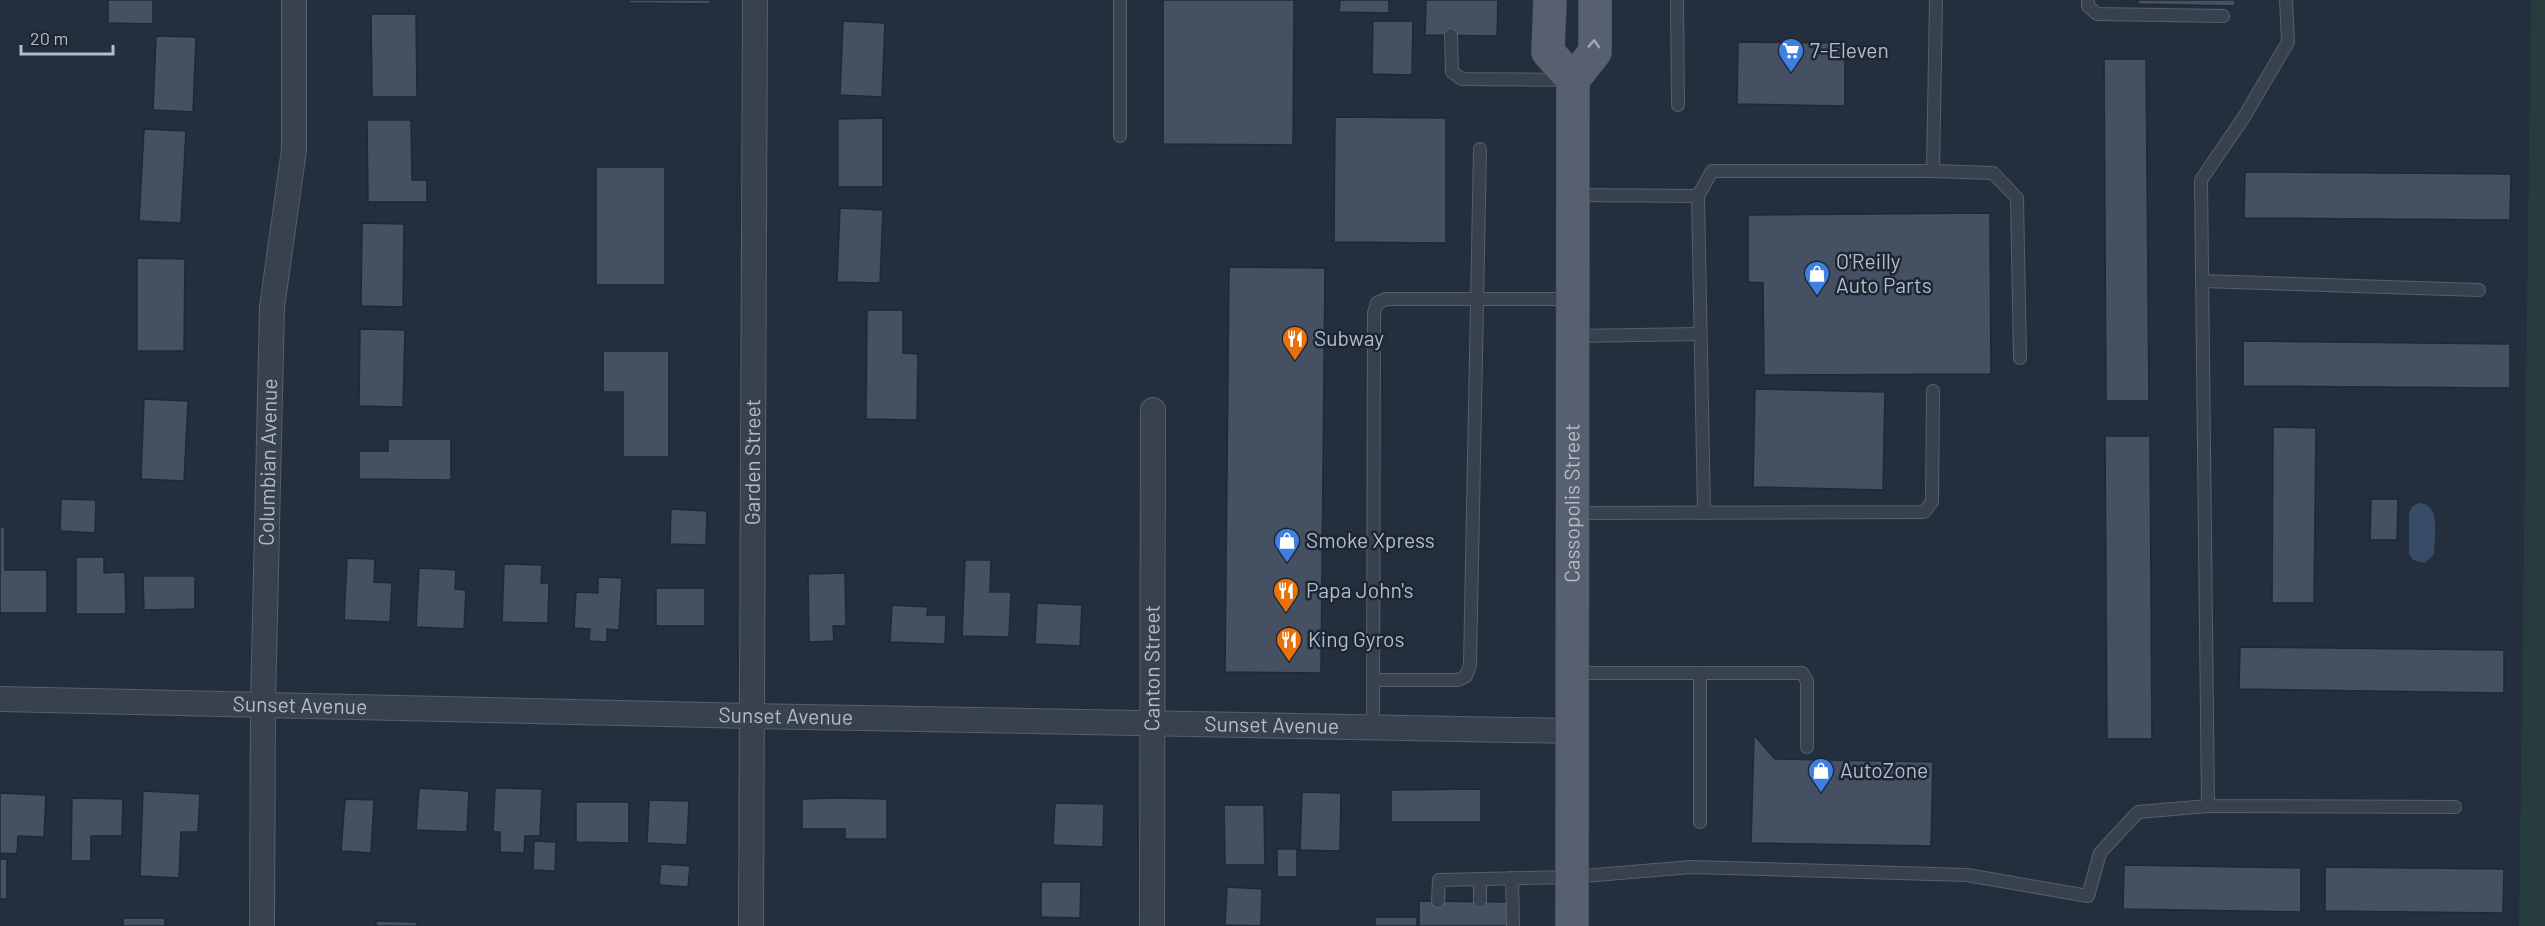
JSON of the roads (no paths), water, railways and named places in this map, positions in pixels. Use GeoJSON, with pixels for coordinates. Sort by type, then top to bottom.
{"type":"FeatureCollection","features":[{"type":"Feature","properties":{"kind":"main road"},"geometry":{"type":"LineString","coordinates":[[1550,0],[1548,52],[1573,80],[1595,52],[1595,0]]}},
{"type":"Feature","properties":{"kind":"main road","name":"Cassopolis Street"},"geometry":{"type":"LineString","coordinates":[[1572,926],[1573,80]]}},
{"type":"Feature","properties":{"kind":"street","name":"Columbian Avenue"},"geometry":{"type":"LineString","coordinates":[[262,926],[263,705],[272,306],[294,150],[294,0]]}},
{"type":"Feature","properties":{"kind":"street","name":"Garden Street"},"geometry":{"type":"LineString","coordinates":[[751,926],[755,0]]}},
{"type":"Feature","properties":{"kind":"street","name":"Canton Street"},"geometry":{"type":"LineString","coordinates":[[1152,926],[1153,410]]}},
{"type":"Feature","properties":{"kind":"street","name":"Sunset Avenue"},"geometry":{"type":"LineString","coordinates":[[0,699],[1572,731]]}},
{"type":"Feature","properties":{"kind":"lane"},"geometry":{"type":"LineString","coordinates":[[1120,0],[1120,136]]}},
{"type":"Feature","properties":{"kind":"lane"},"geometry":{"type":"LineString","coordinates":[[1677,0],[1678,105]]}},
{"type":"Feature","properties":{"kind":"lane"},"geometry":{"type":"LineString","coordinates":[[1933,171],[1936,0]]}},
{"type":"Feature","properties":{"kind":"lane"},"geometry":{"type":"LineString","coordinates":[[2088,0],[2088,6],[2097,14],[2223,16]]}},
{"type":"Feature","properties":{"kind":"lane"},"geometry":{"type":"LineString","coordinates":[[2208,806],[2200,180],[2244,117],[2288,42],[2286,0]]}},
{"type":"Feature","properties":{"kind":"lane"},"geometry":{"type":"LineString","coordinates":[[1451,35],[1452,72],[1462,79],[1573,80]]}},
{"type":"Feature","properties":{"kind":"lane"},"geometry":{"type":"LineString","coordinates":[[1373,680],[1458,680],[1466,676],[1470,665],[1480,149]]}},
{"type":"Feature","properties":{"kind":"lane"},"geometry":{"type":"LineString","coordinates":[[1704,513],[1698,196],[1712,171],[1993,173],[2017,198],[2020,358]]}},
{"type":"Feature","properties":{"kind":"lane"},"geometry":{"type":"LineString","coordinates":[[1573,195],[1698,196]]}},
{"type":"Feature","properties":{"kind":"lane"},"geometry":{"type":"LineString","coordinates":[[2202,281],[2479,290]]}},
{"type":"Feature","properties":{"kind":"lane"},"geometry":{"type":"LineString","coordinates":[[1373,727],[1374,314],[1377,303],[1386,299],[1573,299]]}},
{"type":"Feature","properties":{"kind":"lane"},"geometry":{"type":"LineString","coordinates":[[1573,336],[1700,334]]}},
{"type":"Feature","properties":{"kind":"lane"},"geometry":{"type":"LineString","coordinates":[[1572,513],[1924,512],[1932,502],[1933,391]]}},
{"type":"Feature","properties":{"kind":"lane"},"geometry":{"type":"LineString","coordinates":[[1572,673],[1802,673],[1807,681],[1807,747]]}},
{"type":"Feature","properties":{"kind":"lane"},"geometry":{"type":"LineString","coordinates":[[1700,673],[1700,822]]}},
{"type":"Feature","properties":{"kind":"lane"},"geometry":{"type":"LineString","coordinates":[[1438,901],[1439,880],[1572,877],[1691,867],[1955,874],[2088,896],[2100,853],[2138,812],[2208,806],[2455,807]]}},
{"type":"Feature","properties":{"kind":"lane"},"geometry":{"type":"LineString","coordinates":[[1512,878],[1513,926]]}},
{"type":"Feature","properties":{"kind":"lane"},"geometry":{"type":"LineString","coordinates":[[1480,879],[1480,901]]}},
{"type":"Feature","properties":{"kind":"water"},"geometry":{"type":"Polygon","coordinates":[[[2418,503],[2431,509],[2435,522],[2434,554],[2425,563],[2413,560],[2409,554],[2409,513],[2418,503]]]}},
{"type":"Feature","properties":{"kind":"place","name":"7-Eleven"},"geometry":{"type":"Point","coordinates":[1791,74]}},
{"type":"Feature","properties":{"kind":"place","name":"O'Reilly Auto Parts"},"geometry":{"type":"Point","coordinates":[1817,297]}},
{"type":"Feature","properties":{"kind":"place","name":"Subway"},"geometry":{"type":"Point","coordinates":[1295,362]}},
{"type":"Feature","properties":{"kind":"place","name":"Smoke Xpress"},"geometry":{"type":"Point","coordinates":[1287,564]}},
{"type":"Feature","properties":{"kind":"place","name":"Papa John's"},"geometry":{"type":"Point","coordinates":[1286,614]}},
{"type":"Feature","properties":{"kind":"place","name":"King Gyros"},"geometry":{"type":"Point","coordinates":[1289,663]}},
{"type":"Feature","properties":{"kind":"place","name":"AutoZone"},"geometry":{"type":"Point","coordinates":[1821,794]}}]}
